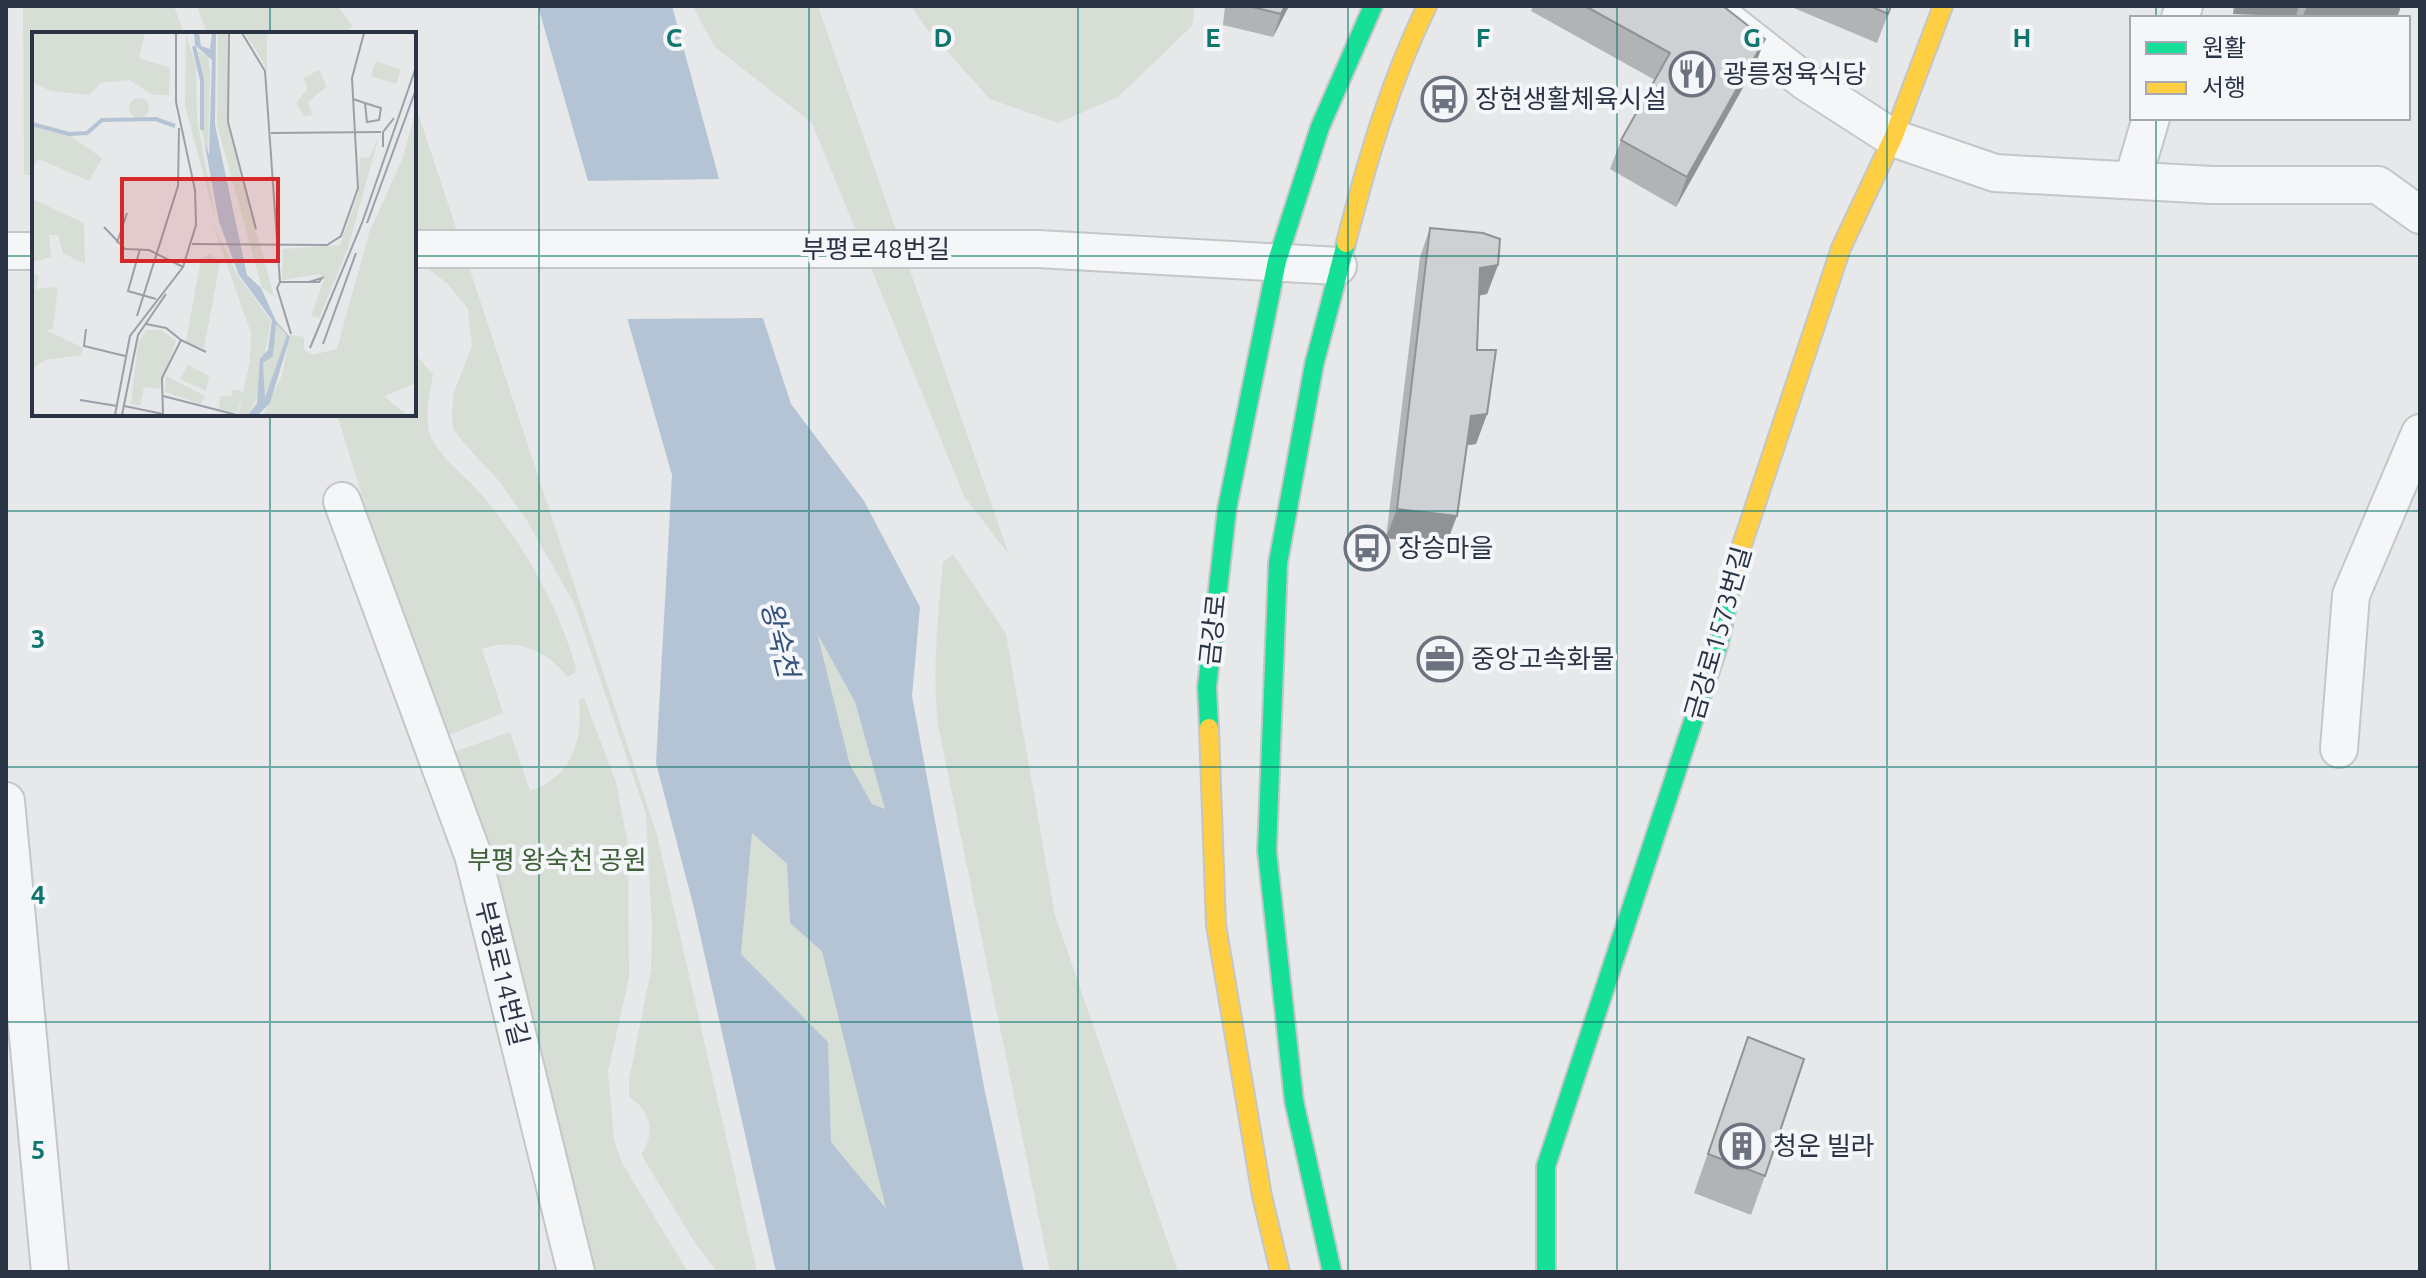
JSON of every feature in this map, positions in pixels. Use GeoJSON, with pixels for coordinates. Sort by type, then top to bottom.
{"type":"FeatureCollection","features":[{"type":"Feature","properties":{"kind":"main road","name":"금강로"},"geometry":{"type":"LineString","coordinates":[[1280,1272],[1262,1196],[1216,925],[1207,687],[1227,509],[1277,261],[1320,127],[1373,6]]}},
{"type":"Feature","properties":{"kind":"main road"},"geometry":{"type":"LineString","coordinates":[[1332,1272],[1294,1101],[1267,851],[1278,563],[1314,365],[1338,266],[1368,156],[1409,43],[1427,6]]}},
{"type":"Feature","properties":{"kind":"main road","name":"금강로1573번길"},"geometry":{"type":"LineString","coordinates":[[1546,1272],[1546,1166],[1719,643],[1737,560],[1836,263],[1893,138],[1943,6]]}},
{"type":"Feature","properties":{"kind":"street"},"geometry":{"type":"LineString","coordinates":[[1709,6],[1806,82],[1893,138],[1995,173],[2212,185],[2378,185],[2420,215]]}},
{"type":"Feature","properties":{"kind":"street"},"geometry":{"type":"LineString","coordinates":[[2133,179],[2150,120]]}},
{"type":"Feature","properties":{"kind":"street","name":"부평로48번길"},"geometry":{"type":"LineString","coordinates":[[416,249],[1038,249],[1338,266]]}},
{"type":"Feature","properties":{"kind":"street"},"geometry":{"type":"LineString","coordinates":[[6,251],[32,251]]}},
{"type":"Feature","properties":{"kind":"street"},"geometry":{"type":"LineString","coordinates":[[2339,749],[2351,595],[2420,433]]}},
{"type":"Feature","properties":{"kind":"street","name":"부평로14번길"},"geometry":{"type":"LineString","coordinates":[[342,501],[473,855],[576,1272]]}},
{"type":"Feature","properties":{"kind":"street"},"geometry":{"type":"LineString","coordinates":[[6,801],[50,1272]]}},
{"type":"Feature","properties":{"kind":"green space"},"geometry":{"type":"Polygon","coordinates":[[[23,6],[174,6],[183,32],[32,32],[32,175],[24,175],[23,6]]]}},
{"type":"Feature","properties":{"kind":"green space"},"geometry":{"type":"Polygon","coordinates":[[[197,6],[337,6],[353,26],[346,32],[206,32],[197,6]]]}},
{"type":"Feature","properties":{"kind":"green space"},"geometry":{"type":"Polygon","coordinates":[[[693,6],[818,6],[1009,555],[964,496],[812,123],[714,46],[693,6]]]}},
{"type":"Feature","properties":{"kind":"green space"},"geometry":{"type":"Polygon","coordinates":[[[911,6],[1195,6],[1192,26],[1118,97],[1058,123],[990,99],[927,29],[911,6]]]}},
{"type":"Feature","properties":{"kind":"green space","name":"부평 왕숙천 공원"},"geometry":{"type":"Polygon","coordinates":[[[416,107],[657,835],[757,1272],[717,1272],[695,1243],[641,1154],[649,1138],[649,1123],[642,1109],[629,1097],[629,1080],[651,970],[652,926],[646,814],[575,605],[526,519],[500,482],[453,428],[454,392],[472,346],[468,309],[447,283],[416,260],[416,107]]]}},
{"type":"Feature","properties":{"kind":"green space","name":"부평 왕숙천 공원"},"geometry":{"type":"Polygon","coordinates":[[[416,355],[433,374],[427,417],[433,441],[482,495],[513,536],[550,600],[577,671],[568,677],[540,653],[518,645],[482,649],[503,713],[449,735],[454,752],[510,732],[530,791],[556,777],[572,756],[579,730],[579,700],[584,698],[616,782],[628,845],[629,978],[608,1071],[614,1140],[622,1163],[688,1272],[596,1272],[525,1009],[338,416],[416,416],[416,355]]]}},
{"type":"Feature","properties":{"kind":"green space"},"geometry":{"type":"Polygon","coordinates":[[[953,554],[1006,634],[1055,915],[1178,1272],[1050,1272],[938,725],[936,664],[939,603],[943,562],[953,554]]]}},
{"type":"Feature","properties":{"kind":"green space"},"geometry":{"type":"Polygon","coordinates":[[[817,632],[855,702],[886,810],[872,804],[841,750],[865,884],[851,875],[805,789],[772,745],[771,690],[760,649],[817,632]]]}},
{"type":"Feature","properties":{"kind":"green space"},"geometry":{"type":"Polygon","coordinates":[[[751,832],[787,864],[790,923],[841,969],[881,1087],[940,1192],[954,1272],[901,1272],[899,1223],[831,1142],[828,1042],[741,954],[751,832]]]}},
{"type":"Feature","properties":{"kind":"water"},"geometry":{"type":"Polygon","coordinates":[[[538,6],[672,6],[727,208],[791,404],[864,501],[920,607],[912,696],[985,1092],[1024,1272],[954,1272],[940,1192],[881,1087],[842,969],[790,923],[787,864],[752,833],[741,954],[828,1042],[831,1142],[899,1224],[901,1272],[776,1272],[694,908],[656,763],[672,475],[538,6]],[[817,633],[760,649],[771,690],[772,745],[805,789],[851,875],[864,884],[840,747],[872,804],[885,809],[855,702],[817,633]]]}},
{"type":"Feature","properties":{"kind":"pier"},"geometry":{"type":"Polygon","coordinates":[[[723,179],[767,318],[623,319],[583,181],[723,179]]]}},
{"type":"Feature","properties":{"kind":"building"},"geometry":{"type":"Polygon","coordinates":[[[1248,6],[1285,6],[1281,14],[1248,6]]]}},
{"type":"Feature","properties":{"kind":"building"},"geometry":{"type":"Polygon","coordinates":[[[1585,6],[1723,6],[1765,39],[1687,177],[1621,140],[1670,53],[1585,6]]]}},
{"type":"Feature","properties":{"kind":"building"},"geometry":{"type":"Polygon","coordinates":[[[1870,6],[1891,6],[1888,14],[1870,6]]]}},
{"type":"Feature","properties":{"kind":"building"},"geometry":{"type":"Polygon","coordinates":[[[1430,228],[1483,233],[1500,239],[1498,265],[1480,268],[1477,350],[1496,350],[1487,414],[1471,416],[1457,516],[1397,509],[1430,228]]]}},
{"type":"Feature","properties":{"kind":"building","name":"청운 빌라"},"geometry":{"type":"Polygon","coordinates":[[[1748,1037],[1804,1059],[1765,1176],[1708,1154],[1748,1037]]]}},
{"type":"Feature","properties":{"kind":"waterway","name":"왕숙천"},"geometry":{"type":"LineString","coordinates":[[758,545],[939,1272]]}},
{"type":"Feature","properties":{"kind":"traffic: fast"},"geometry":{"type":"LineString","coordinates":[[1209,728],[1207,687],[1227,509],[1277,261],[1320,127],[1373,6]]}},
{"type":"Feature","properties":{"kind":"traffic: fast"},"geometry":{"type":"LineString","coordinates":[[1332,1272],[1294,1101],[1267,851],[1278,563],[1314,365],[1346,243]]}},
{"type":"Feature","properties":{"kind":"traffic: fast"},"geometry":{"type":"LineString","coordinates":[[1546,1272],[1546,1166],[1719,643],[1732,582]]}},
{"type":"Feature","properties":{"kind":"traffic: slow"},"geometry":{"type":"LineString","coordinates":[[1346,243],[1380,122],[1427,6]]}},
{"type":"Feature","properties":{"kind":"traffic: slow"},"geometry":{"type":"LineString","coordinates":[[1732,582],[1841,248],[1893,138],[1943,6]]}},
{"type":"Feature","properties":{"kind":"traffic: slow"},"geometry":{"type":"LineString","coordinates":[[1209,728],[1216,925],[1262,1196],[1280,1272]]}},
{"type":"Feature","properties":{"kind":"place","name":"광릉정육식당"},"geometry":{"type":"Point","coordinates":[1692,74]}},
{"type":"Feature","properties":{"kind":"place","name":"장현생활체육시설"},"geometry":{"type":"Point","coordinates":[1444,99]}},
{"type":"Feature","properties":{"kind":"place","name":"장승마을"},"geometry":{"type":"Point","coordinates":[1367,548]}},
{"type":"Feature","properties":{"kind":"place","name":"중앙고속화물"},"geometry":{"type":"Point","coordinates":[1440,659]}},
{"type":"Feature","properties":{"kind":"place","name":"청운 빌라"},"geometry":{"type":"Point","coordinates":[1742,1146]}}]}
